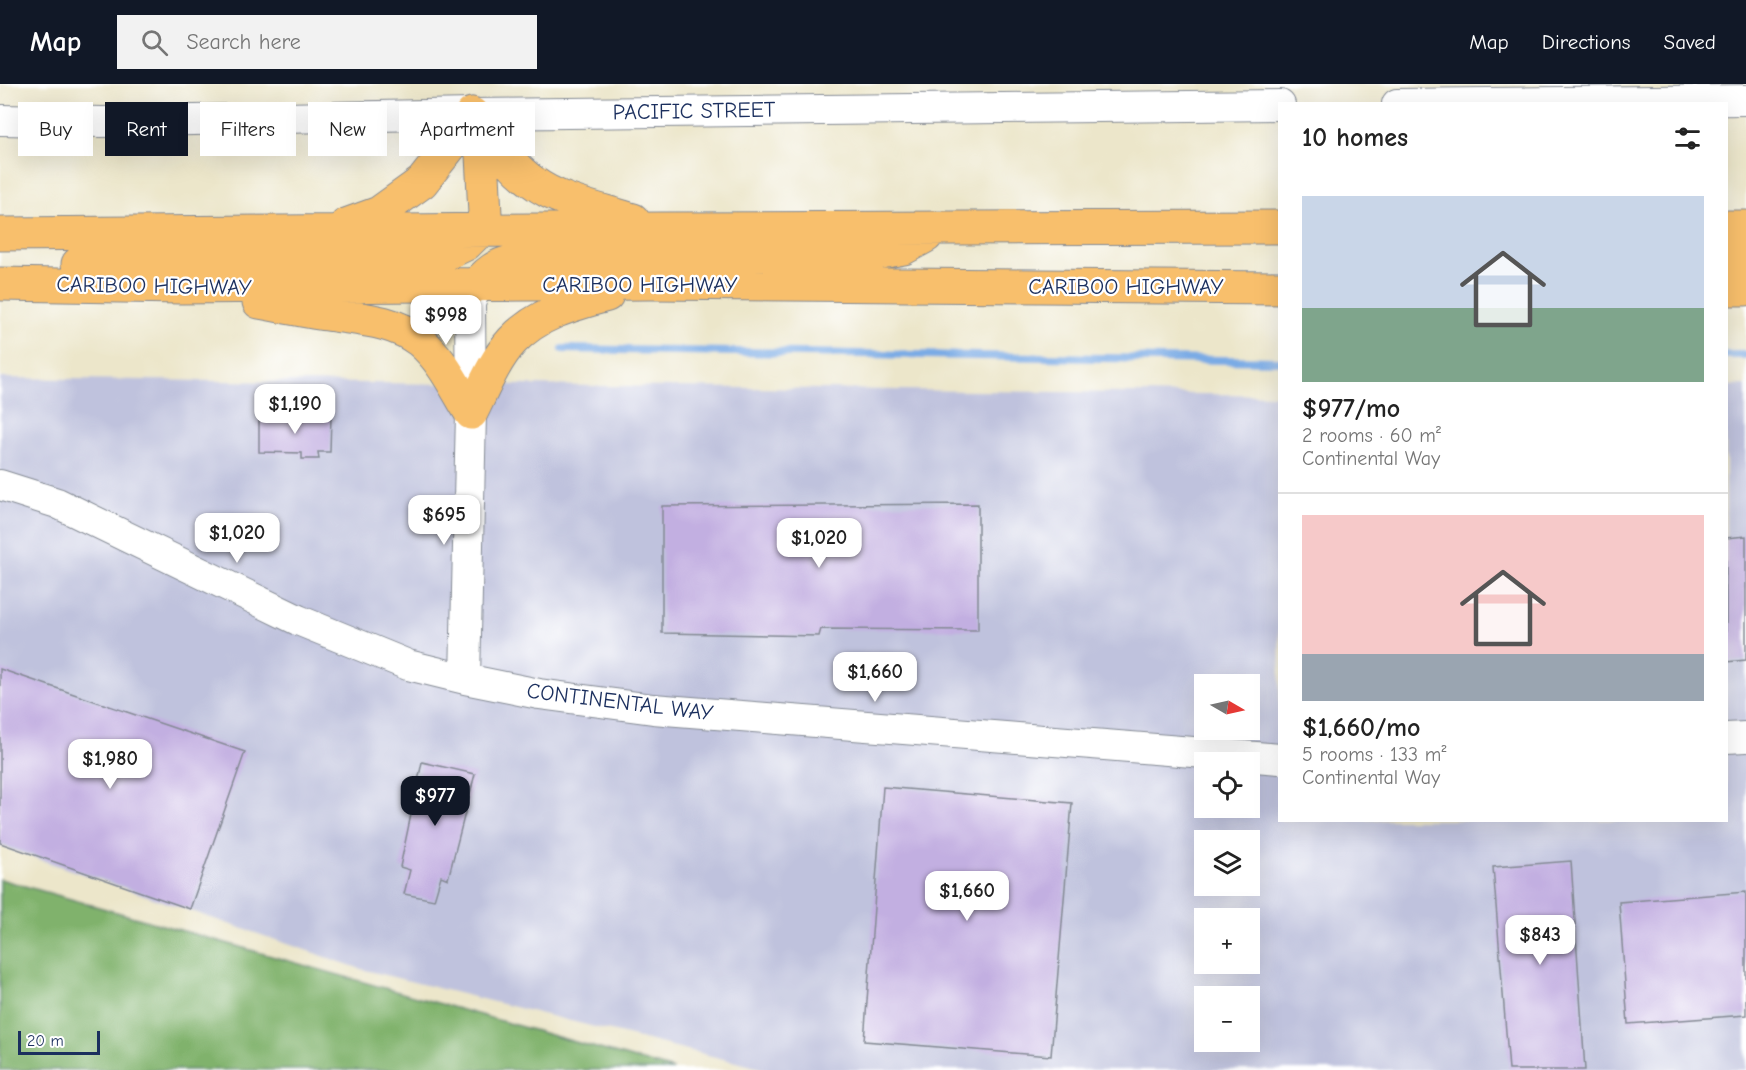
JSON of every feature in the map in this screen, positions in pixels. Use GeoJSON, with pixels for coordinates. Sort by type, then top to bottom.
{"type":"FeatureCollection","features":[{"type":"Feature","properties":{"kind":"highway"},"geometry":{"type":"LineString","coordinates":[[329,231],[379,213],[422,182],[443,156]]}},
{"type":"Feature","properties":{"kind":"highway"},"geometry":{"type":"LineString","coordinates":[[0,269],[47,265],[412,259],[445,254],[466,244],[480,230],[485,214],[482,156]]}},
{"type":"Feature","properties":{"kind":"highway"},"geometry":{"type":"LineString","coordinates":[[506,156],[533,183],[555,195],[660,229]]}},
{"type":"Feature","properties":{"kind":"highway"},"geometry":{"type":"LineString","coordinates":[[0,234],[1278,227]]}},
{"type":"Feature","properties":{"kind":"highway"},"geometry":{"type":"LineString","coordinates":[[1728,227],[1746,227]]}},
{"type":"Feature","properties":{"kind":"highway"},"geometry":{"type":"LineString","coordinates":[[476,286],[486,272],[506,263],[527,258],[875,253],[904,248],[941,228]]}},
{"type":"Feature","properties":{"kind":"highway"},"geometry":{"type":"LineString","coordinates":[[1728,260],[1746,260]]}},
{"type":"Feature","properties":{"kind":"highway"},"geometry":{"type":"LineString","coordinates":[[471,413],[494,368],[512,341],[530,326],[573,304],[651,283]]}},
{"type":"Feature","properties":{"kind":"highway","name":"CARIBOO HIGHWAY"},"geometry":{"type":"LineString","coordinates":[[0,284],[181,287],[651,283],[1278,288]]}},
{"type":"Feature","properties":{"kind":"highway"},"geometry":{"type":"LineString","coordinates":[[181,287],[326,314],[369,319],[400,329],[420,341],[441,364],[471,413]]}},
{"type":"Feature","properties":{"kind":"highway"},"geometry":{"type":"LineString","coordinates":[[1728,289],[1746,289]]}},
{"type":"Feature","properties":{"kind":"street"},"geometry":{"type":"LineString","coordinates":[[1572,102],[1746,100]]}},
{"type":"Feature","properties":{"kind":"street","name":"PACIFIC STREET"},"geometry":{"type":"LineString","coordinates":[[535,113],[1278,105]]}},
{"type":"Feature","properties":{"kind":"street","name":"PACIFIC STREET"},"geometry":{"type":"LineString","coordinates":[[0,120],[102,122],[399,116]]}},
{"type":"Feature","properties":{"kind":"street"},"geometry":{"type":"LineString","coordinates":[[465,679],[471,413],[470,304],[476,286]]}},
{"type":"Feature","properties":{"kind":"street","name":"CONTINENTAL WAY"},"geometry":{"type":"LineString","coordinates":[[0,485],[57,503],[298,620],[408,665],[465,679],[538,694],[653,709],[1278,759]]}},
{"type":"Feature","properties":{"kind":"street"},"geometry":{"type":"LineString","coordinates":[[1728,738],[1746,737]]}},
{"type":"Feature","properties":{"kind":"shaded area"},"geometry":{"type":"Polygon","coordinates":[[[0,378],[1278,395],[1278,822],[1728,822],[1728,386],[1746,385],[1746,1070],[768,1070],[361,969],[0,846],[0,378]]]}},
{"type":"Feature","properties":{"kind":"green space"},"geometry":{"type":"Polygon","coordinates":[[[0,879],[674,1070],[0,1070],[0,879]]]}},
{"type":"Feature","properties":{"kind":"building"},"geometry":{"type":"Polygon","coordinates":[[[259,415],[331,416],[330,452],[318,452],[319,459],[302,459],[302,453],[259,452],[259,415]]]}},
{"type":"Feature","properties":{"kind":"building"},"geometry":{"type":"Polygon","coordinates":[[[978,504],[978,630],[821,629],[819,636],[662,633],[662,506],[978,504]]]}},
{"type":"Feature","properties":{"kind":"building"},"geometry":{"type":"Polygon","coordinates":[[[1746,536],[1746,660],[1728,662],[1728,538],[1746,536]]]}},
{"type":"Feature","properties":{"kind":"building"},"geometry":{"type":"Polygon","coordinates":[[[0,669],[245,752],[190,909],[0,843],[0,669]]]}},
{"type":"Feature","properties":{"kind":"building"},"geometry":{"type":"Polygon","coordinates":[[[422,762],[475,774],[448,879],[441,876],[434,900],[404,894],[410,870],[400,867],[422,762]]]}},
{"type":"Feature","properties":{"kind":"building"},"geometry":{"type":"Polygon","coordinates":[[[883,787],[1072,803],[1051,1056],[864,1041],[883,787]]]}},
{"type":"Feature","properties":{"kind":"building"},"geometry":{"type":"Polygon","coordinates":[[[1571,861],[1585,1070],[1509,1070],[1493,867],[1571,861]]]}},
{"type":"Feature","properties":{"kind":"building"},"geometry":{"type":"Polygon","coordinates":[[[1746,892],[1746,1015],[1628,1024],[1619,902],[1746,892]]]}},
{"type":"Feature","properties":{"kind":"waterway"},"geometry":{"type":"LineString","coordinates":[[563,349],[1278,361]]}},
{"type":"Feature","properties":{"kind":"waterway"},"geometry":{"type":"LineString","coordinates":[[1728,355],[1746,355]]}}]}
